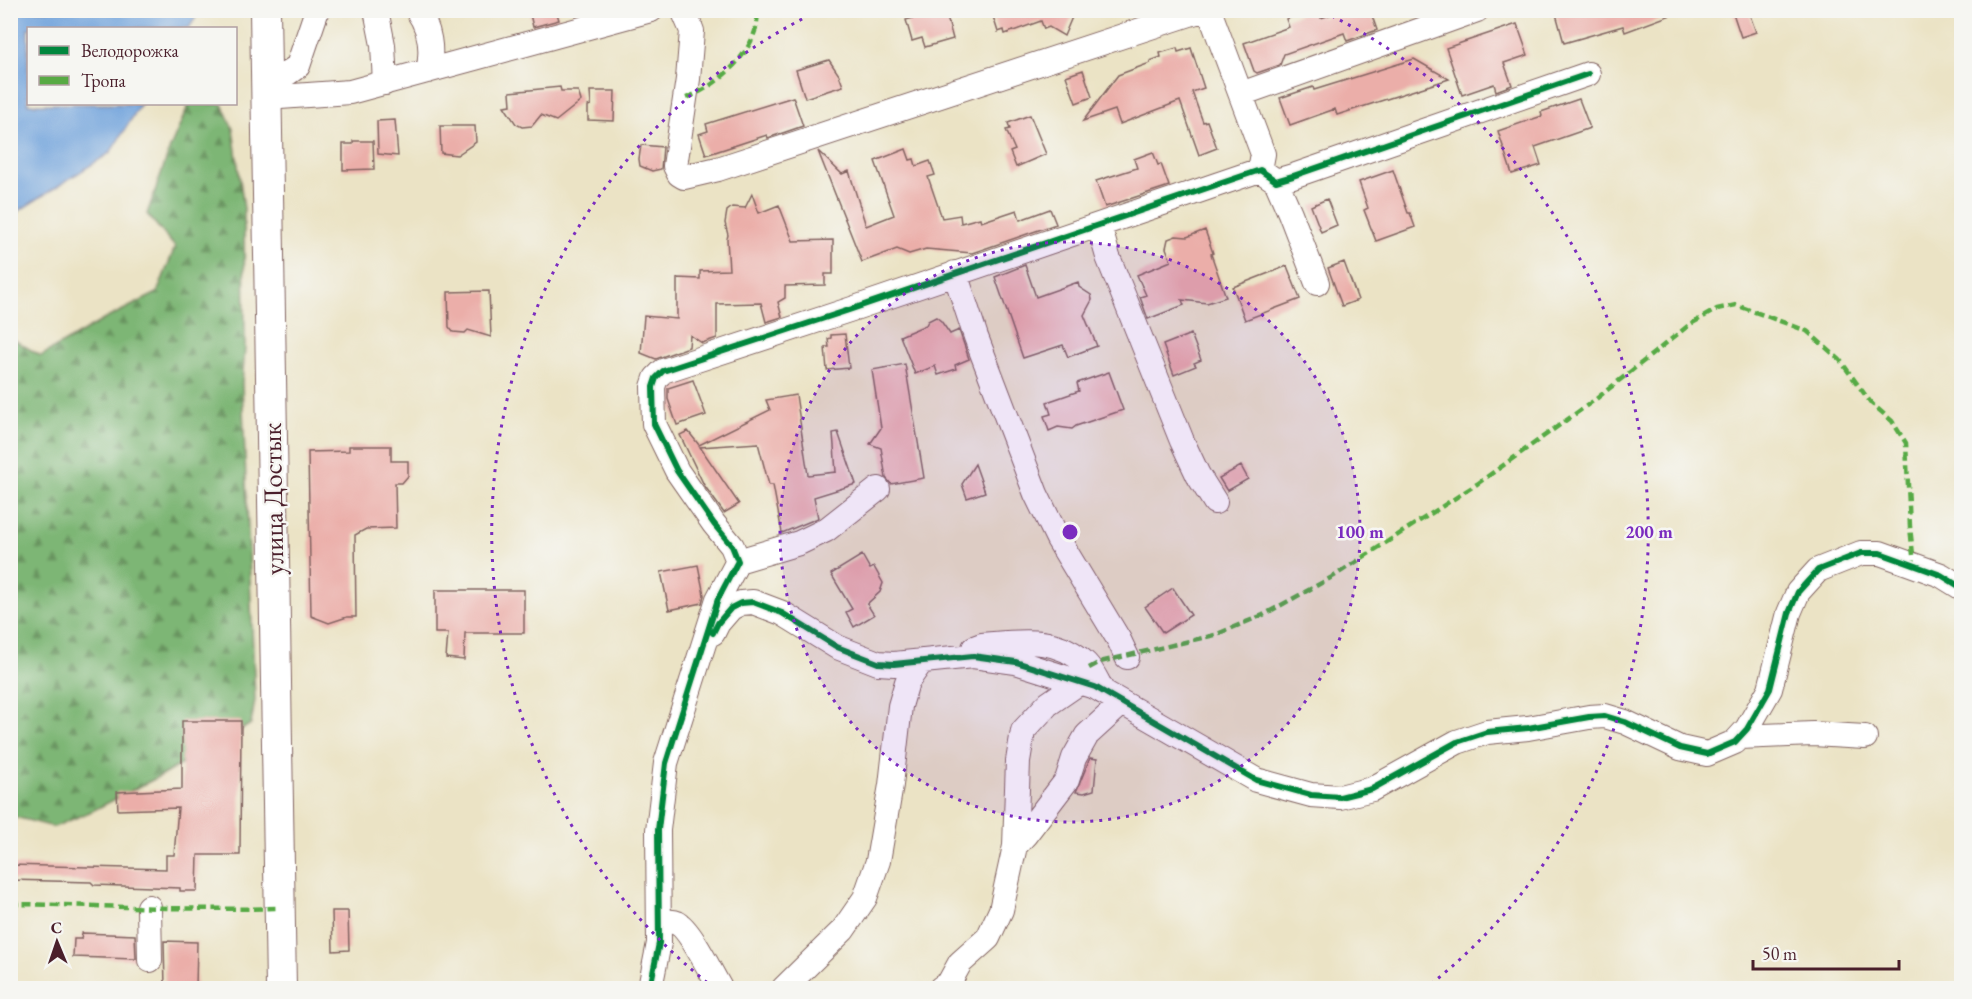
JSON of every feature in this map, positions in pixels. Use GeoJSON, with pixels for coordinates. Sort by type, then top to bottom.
{"type":"FeatureCollection","features":[{"type":"Feature","properties":{"kind":"main road","name":"улица Достык"},"geometry":{"type":"LineString","coordinates":[[265,10],[275,92],[281,988]]}},
{"type":"Feature","properties":{"kind":"street"},"geometry":{"type":"LineString","coordinates":[[275,92],[288,73],[298,66],[317,10]]}},
{"type":"Feature","properties":{"kind":"street"},"geometry":{"type":"LineString","coordinates":[[376,10],[383,45],[385,83]]}},
{"type":"Feature","properties":{"kind":"street"},"geometry":{"type":"LineString","coordinates":[[417,10],[428,34],[432,57],[428,71]]}},
{"type":"Feature","properties":{"kind":"street"},"geometry":{"type":"LineString","coordinates":[[275,92],[350,92],[651,10]]}},
{"type":"Feature","properties":{"kind":"street"},"geometry":{"type":"LineString","coordinates":[[683,10],[692,31],[688,79],[675,166],[679,174],[684,177],[729,166],[1203,10]]}},
{"type":"Feature","properties":{"kind":"street"},"geometry":{"type":"LineString","coordinates":[[1209,10],[1263,154],[1268,175],[1290,213],[1317,283]]}},
{"type":"Feature","properties":{"kind":"street"},"geometry":{"type":"LineString","coordinates":[[1241,94],[1477,10]]}},
{"type":"Feature","properties":{"kind":"street"},"geometry":{"type":"LineString","coordinates":[[729,597],[738,561],[732,546],[677,471],[654,424],[653,387],[656,378],[663,371],[1099,225],[1268,175],[1588,74]]}},
{"type":"Feature","properties":{"kind":"street"},"geometry":{"type":"LineString","coordinates":[[1099,225],[1108,257],[1182,441],[1198,475],[1215,502]]}},
{"type":"Feature","properties":{"kind":"street"},"geometry":{"type":"LineString","coordinates":[[955,273],[976,337],[1036,494],[1058,539],[1127,657]]}},
{"type":"Feature","properties":{"kind":"street"},"geometry":{"type":"LineString","coordinates":[[738,561],[799,543],[825,530],[878,489]]}},
{"type":"Feature","properties":{"kind":"street"},"geometry":{"type":"LineString","coordinates":[[650,988],[659,943],[658,830],[664,772],[718,599],[729,597],[741,603],[753,602],[764,605],[782,613],[837,647],[878,663],[894,664],[973,656],[1016,662],[1080,682],[1113,697],[1256,780],[1311,795],[1340,797],[1372,789],[1457,742],[1487,732],[1528,728],[1589,717],[1605,716],[1615,719],[1680,748],[1707,754],[1735,742],[1747,729],[1770,689],[1788,613],[1798,592],[1818,570],[1861,553],[1880,553],[1941,575],[1962,588]]}},
{"type":"Feature","properties":{"kind":"street"},"geometry":{"type":"LineString","coordinates":[[784,988],[843,930],[865,898],[879,861],[900,706],[907,682],[932,659],[982,645],[1042,642],[1068,649],[1087,665],[1113,697]]}},
{"type":"Feature","properties":{"kind":"street"},"geometry":{"type":"LineString","coordinates":[[941,988],[949,983],[960,963],[988,938],[1001,910],[1015,846],[1018,761],[1023,731],[1048,704],[1080,682]]}},
{"type":"Feature","properties":{"kind":"street"},"geometry":{"type":"LineString","coordinates":[[1015,846],[1067,780],[1074,758],[1113,697]]}},
{"type":"Feature","properties":{"kind":"street"},"geometry":{"type":"LineString","coordinates":[[1740,737],[1813,734],[1865,737]]}},
{"type":"Feature","properties":{"kind":"street"},"geometry":{"type":"LineString","coordinates":[[149,908],[150,960]]}},
{"type":"Feature","properties":{"kind":"street"},"geometry":{"type":"LineString","coordinates":[[659,926],[674,922],[681,925],[695,944],[720,988]]}},
{"type":"Feature","properties":{"kind":"green space"},"geometry":{"type":"Polygon","coordinates":[[[189,105],[222,105],[233,129],[244,209],[245,348],[242,383],[255,700],[251,724],[166,773],[92,811],[54,827],[11,816],[11,338],[41,356],[105,319],[157,293],[175,247],[147,214],[170,148],[189,105]]]}},
{"type":"Feature","properties":{"kind":"water"},"geometry":{"type":"Polygon","coordinates":[[[11,10],[200,11],[190,27],[27,27],[27,105],[140,105],[110,153],[11,216],[11,10]]]}},
{"type":"Feature","properties":{"kind":"building"},"geometry":{"type":"Polygon","coordinates":[[[529,10],[556,10],[559,20],[533,27],[529,10]]]}},
{"type":"Feature","properties":{"kind":"building"},"geometry":{"type":"Polygon","coordinates":[[[945,10],[953,39],[925,47],[922,38],[912,41],[906,20],[945,10]]]}},
{"type":"Feature","properties":{"kind":"building"},"geometry":{"type":"Polygon","coordinates":[[[991,10],[1075,10],[1064,36],[1049,27],[1044,29],[1041,21],[1005,34],[1004,30],[998,32],[991,10]]]}},
{"type":"Feature","properties":{"kind":"building"},"geometry":{"type":"Polygon","coordinates":[[[1311,10],[1319,10],[1321,18],[1344,10],[1370,10],[1377,30],[1347,41],[1344,33],[1284,54],[1280,65],[1257,73],[1254,71],[1244,43],[1289,27],[1286,19],[1311,10]]]}},
{"type":"Feature","properties":{"kind":"building"},"geometry":{"type":"Polygon","coordinates":[[[1555,10],[1679,10],[1679,12],[1625,32],[1623,26],[1564,43],[1555,10]]]}},
{"type":"Feature","properties":{"kind":"building"},"geometry":{"type":"Polygon","coordinates":[[[1732,10],[1748,10],[1756,32],[1741,37],[1732,10]]]}},
{"type":"Feature","properties":{"kind":"building"},"geometry":{"type":"Polygon","coordinates":[[[1517,24],[1528,55],[1504,63],[1512,85],[1496,91],[1494,84],[1462,95],[1446,48],[1517,24]]]}},
{"type":"Feature","properties":{"kind":"building"},"geometry":{"type":"Polygon","coordinates":[[[1177,48],[1178,52],[1191,48],[1204,88],[1192,92],[1203,122],[1207,121],[1217,148],[1199,155],[1180,101],[1120,124],[1115,110],[1083,121],[1118,75],[1150,63],[1161,57],[1160,53],[1177,48]]]}},
{"type":"Feature","properties":{"kind":"building"},"geometry":{"type":"Polygon","coordinates":[[[1414,59],[1449,79],[1337,115],[1335,109],[1290,125],[1280,98],[1313,87],[1314,90],[1414,59]]]}},
{"type":"Feature","properties":{"kind":"building"},"geometry":{"type":"Polygon","coordinates":[[[829,60],[843,86],[805,98],[796,70],[829,60]]]}},
{"type":"Feature","properties":{"kind":"building"},"geometry":{"type":"Polygon","coordinates":[[[1083,70],[1092,97],[1076,103],[1066,76],[1083,70]]]}},
{"type":"Feature","properties":{"kind":"building"},"geometry":{"type":"Polygon","coordinates":[[[560,87],[561,91],[578,91],[581,101],[556,121],[541,115],[532,126],[522,127],[516,124],[504,106],[511,105],[510,92],[560,87]]]}},
{"type":"Feature","properties":{"kind":"building"},"geometry":{"type":"Polygon","coordinates":[[[590,91],[615,91],[614,121],[588,120],[588,106],[591,105],[590,91]]]}},
{"type":"Feature","properties":{"kind":"building"},"geometry":{"type":"Polygon","coordinates":[[[793,97],[803,126],[706,155],[699,134],[708,131],[706,124],[793,97]]]}},
{"type":"Feature","properties":{"kind":"building"},"geometry":{"type":"Polygon","coordinates":[[[1579,99],[1590,128],[1535,147],[1541,165],[1512,174],[1498,131],[1542,116],[1541,112],[1579,99]]]}},
{"type":"Feature","properties":{"kind":"building"},"geometry":{"type":"Polygon","coordinates":[[[1030,115],[1046,154],[1016,167],[1010,152],[1015,150],[1006,130],[1010,129],[1008,123],[1030,115]]]}},
{"type":"Feature","properties":{"kind":"building"},"geometry":{"type":"Polygon","coordinates":[[[395,120],[398,156],[378,154],[377,121],[395,120]]]}},
{"type":"Feature","properties":{"kind":"building"},"geometry":{"type":"Polygon","coordinates":[[[440,126],[475,126],[476,142],[457,155],[441,153],[440,126]]]}},
{"type":"Feature","properties":{"kind":"building"},"geometry":{"type":"Polygon","coordinates":[[[353,141],[373,141],[374,169],[343,170],[343,144],[353,144],[353,141]]]}},
{"type":"Feature","properties":{"kind":"building"},"geometry":{"type":"Polygon","coordinates":[[[641,145],[663,147],[661,169],[652,171],[640,166],[641,145]]]}},
{"type":"Feature","properties":{"kind":"building"},"geometry":{"type":"Polygon","coordinates":[[[906,149],[910,160],[914,159],[916,166],[930,161],[935,175],[928,177],[942,218],[960,215],[961,223],[980,218],[981,222],[1017,210],[1020,220],[1050,209],[1056,224],[972,253],[926,249],[909,254],[897,249],[862,262],[818,151],[842,174],[849,171],[866,226],[894,215],[875,161],[906,149]]]}},
{"type":"Feature","properties":{"kind":"building"},"geometry":{"type":"Polygon","coordinates":[[[1153,152],[1158,165],[1161,164],[1169,186],[1105,207],[1096,181],[1137,168],[1134,159],[1153,152]]]}},
{"type":"Feature","properties":{"kind":"building"},"geometry":{"type":"Polygon","coordinates":[[[1393,170],[1415,227],[1376,241],[1364,210],[1368,208],[1359,182],[1393,170]]]}},
{"type":"Feature","properties":{"kind":"building"},"geometry":{"type":"Polygon","coordinates":[[[752,194],[759,213],[779,205],[793,241],[833,240],[833,274],[825,274],[825,285],[785,286],[785,298],[778,302],[782,317],[766,322],[761,303],[717,304],[717,338],[702,343],[690,335],[689,347],[656,359],[641,353],[644,316],[677,319],[677,278],[700,279],[700,271],[729,270],[728,235],[725,223],[727,211],[732,207],[745,208],[752,194]]]}},
{"type":"Feature","properties":{"kind":"building"},"geometry":{"type":"Polygon","coordinates":[[[1327,199],[1337,225],[1321,232],[1311,206],[1327,199]]]}},
{"type":"Feature","properties":{"kind":"building"},"geometry":{"type":"Polygon","coordinates":[[[1205,230],[1226,297],[1207,303],[1182,300],[1184,305],[1148,319],[1140,297],[1146,295],[1137,275],[1171,261],[1166,248],[1168,239],[1176,236],[1187,237],[1205,230]]]}},
{"type":"Feature","properties":{"kind":"building"},"geometry":{"type":"Polygon","coordinates":[[[1344,262],[1358,300],[1342,306],[1328,268],[1344,262]]]}},
{"type":"Feature","properties":{"kind":"building"},"geometry":{"type":"Polygon","coordinates":[[[1025,265],[1036,297],[1078,282],[1079,287],[1091,295],[1092,300],[1084,315],[1097,346],[1068,357],[1063,345],[1023,358],[995,277],[1025,265]]]}},
{"type":"Feature","properties":{"kind":"building"},"geometry":{"type":"Polygon","coordinates":[[[1287,266],[1300,299],[1245,320],[1233,287],[1287,266]]]}},
{"type":"Feature","properties":{"kind":"building"},"geometry":{"type":"Polygon","coordinates":[[[489,291],[491,337],[468,330],[465,333],[453,332],[449,327],[448,292],[489,291]]]}},
{"type":"Feature","properties":{"kind":"building"},"geometry":{"type":"Polygon","coordinates":[[[936,317],[950,334],[959,330],[969,359],[955,365],[956,369],[938,375],[935,366],[915,374],[900,336],[926,325],[928,321],[936,317]]]}},
{"type":"Feature","properties":{"kind":"building"},"geometry":{"type":"Polygon","coordinates":[[[845,334],[849,368],[827,370],[825,347],[829,347],[828,339],[831,335],[845,334]]]}},
{"type":"Feature","properties":{"kind":"building"},"geometry":{"type":"Polygon","coordinates":[[[1191,334],[1201,360],[1194,363],[1196,366],[1174,375],[1163,345],[1191,334]]]}},
{"type":"Feature","properties":{"kind":"building"},"geometry":{"type":"Polygon","coordinates":[[[905,364],[924,478],[891,484],[886,478],[881,448],[870,444],[881,428],[872,370],[905,364]]]}},
{"type":"Feature","properties":{"kind":"building"},"geometry":{"type":"Polygon","coordinates":[[[1109,372],[1123,410],[1072,429],[1058,427],[1049,431],[1044,416],[1051,414],[1047,402],[1079,391],[1077,383],[1109,372]]]}},
{"type":"Feature","properties":{"kind":"building"},"geometry":{"type":"Polygon","coordinates":[[[693,380],[706,415],[677,425],[668,399],[668,388],[693,380]]]}},
{"type":"Feature","properties":{"kind":"building"},"geometry":{"type":"Polygon","coordinates":[[[796,395],[808,475],[836,472],[833,433],[838,432],[856,484],[814,497],[818,518],[782,533],[773,485],[769,485],[758,443],[700,447],[739,504],[724,513],[704,485],[680,435],[688,431],[699,445],[770,410],[766,400],[796,395]]]}},
{"type":"Feature","properties":{"kind":"building"},"geometry":{"type":"Polygon","coordinates":[[[349,446],[391,446],[391,461],[408,461],[408,476],[402,483],[395,483],[396,528],[366,529],[355,535],[356,617],[347,617],[329,623],[311,616],[308,452],[349,451],[349,446]]]}},
{"type":"Feature","properties":{"kind":"building"},"geometry":{"type":"Polygon","coordinates":[[[975,464],[985,492],[967,498],[962,484],[975,464]]]}},
{"type":"Feature","properties":{"kind":"building"},"geometry":{"type":"Polygon","coordinates":[[[1241,466],[1248,479],[1227,491],[1219,478],[1241,466]]]}},
{"type":"Feature","properties":{"kind":"building"},"geometry":{"type":"Polygon","coordinates":[[[862,555],[870,569],[874,567],[883,583],[880,592],[867,604],[874,615],[854,627],[846,612],[852,609],[831,574],[862,555]]]}},
{"type":"Feature","properties":{"kind":"building"},"geometry":{"type":"Polygon","coordinates":[[[698,565],[704,595],[702,603],[669,610],[661,572],[698,565]]]}},
{"type":"Feature","properties":{"kind":"building"},"geometry":{"type":"Polygon","coordinates":[[[1173,588],[1191,615],[1163,633],[1145,607],[1173,588]]]}},
{"type":"Feature","properties":{"kind":"building"},"geometry":{"type":"Polygon","coordinates":[[[435,590],[524,590],[524,633],[465,633],[464,660],[446,658],[448,633],[435,633],[435,590]]]}},
{"type":"Feature","properties":{"kind":"building"},"geometry":{"type":"Polygon","coordinates":[[[182,721],[241,721],[240,855],[198,855],[197,891],[180,891],[180,888],[94,885],[91,882],[10,880],[10,865],[166,869],[166,855],[174,855],[178,808],[118,810],[117,792],[182,789],[182,721]]]}},
{"type":"Feature","properties":{"kind":"building"},"geometry":{"type":"Polygon","coordinates":[[[1090,758],[1097,759],[1094,790],[1084,793],[1076,792],[1090,758]]]}},
{"type":"Feature","properties":{"kind":"building"},"geometry":{"type":"Polygon","coordinates":[[[332,911],[348,911],[349,950],[333,951],[332,911]]]}},
{"type":"Feature","properties":{"kind":"building"},"geometry":{"type":"Polygon","coordinates":[[[82,933],[135,935],[136,959],[73,957],[74,939],[81,939],[82,933]]]}},
{"type":"Feature","properties":{"kind":"building"},"geometry":{"type":"Polygon","coordinates":[[[164,941],[197,942],[196,988],[165,988],[164,941]]]}},
{"type":"Feature","properties":{"kind":"marked path"},"geometry":{"type":"LineString","coordinates":[[686,98],[711,85],[745,52],[757,24],[757,10]]}},
{"type":"Feature","properties":{"kind":"marked path"},"geometry":{"type":"LineString","coordinates":[[1089,668],[1100,662],[1215,635],[1263,615],[1334,576],[1477,484],[1596,399],[1689,325],[1717,309],[1736,305],[1807,331],[1840,360],[1871,403],[1892,421],[1906,443],[1914,564]]}},
{"type":"Feature","properties":{"kind":"marked path"},"geometry":{"type":"LineString","coordinates":[[10,904],[279,908]]}},
{"type":"Feature","properties":{"kind":"cycle path"},"geometry":{"type":"LineString","coordinates":[[650,988],[659,943],[658,830],[666,763],[718,599],[738,561],[732,546],[677,471],[654,424],[653,387],[656,378],[663,371],[1260,170],[1276,181],[1588,74]]}},
{"type":"Feature","properties":{"kind":"cycle path"},"geometry":{"type":"LineString","coordinates":[[713,633],[731,608],[741,603],[753,602],[782,613],[837,647],[878,663],[894,664],[973,656],[1016,662],[1095,687],[1256,780],[1311,795],[1340,797],[1372,789],[1457,742],[1487,732],[1528,728],[1589,717],[1605,716],[1625,722],[1680,748],[1707,754],[1735,742],[1747,729],[1770,689],[1789,613],[1798,592],[1818,570],[1861,553],[1880,553],[1941,575],[1962,588]]}}]}
